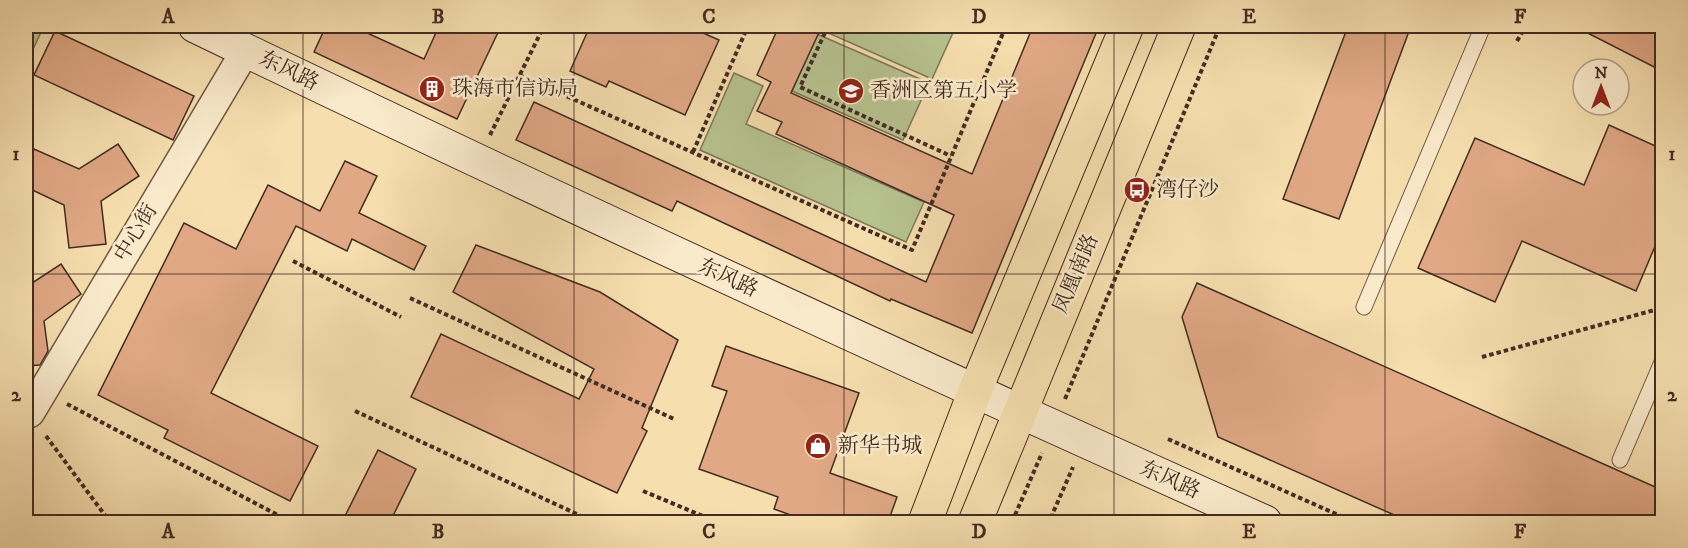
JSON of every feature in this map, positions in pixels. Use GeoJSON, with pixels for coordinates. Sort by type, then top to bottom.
{"type":"FeatureCollection","features":[{"type":"Feature","properties":{"kind":"main road"},"geometry":{"type":"LineString","coordinates":[[925,522],[975,391],[1127,26]]}},
{"type":"Feature","properties":{"kind":"main road","name":"凤凰南路"},"geometry":{"type":"LineString","coordinates":[[975,522],[1018,412],[1179,26]]}},
{"type":"Feature","properties":{"kind":"street","name":"东风路"},"geometry":{"type":"LineString","coordinates":[[195,26],[477,162],[1053,428],[1265,522]]}},
{"type":"Feature","properties":{"kind":"street","name":"中心街"},"geometry":{"type":"LineString","coordinates":[[33,407],[246,50]]}},
{"type":"Feature","properties":{"kind":"lane"},"geometry":{"type":"LineString","coordinates":[[1364,307],[1484,26]]}},
{"type":"Feature","properties":{"kind":"lane"},"geometry":{"type":"LineString","coordinates":[[1620,460],[1662,362]]}},
{"type":"Feature","properties":{"kind":"path"},"geometry":{"type":"LineString","coordinates":[[477,162],[544,26]]}},
{"type":"Feature","properties":{"kind":"path"},"geometry":{"type":"LineString","coordinates":[[693,152],[748,26]]}},
{"type":"Feature","properties":{"kind":"path"},"geometry":{"type":"LineString","coordinates":[[828,26],[800,87],[951,156]]}},
{"type":"Feature","properties":{"kind":"path"},"geometry":{"type":"LineString","coordinates":[[519,75],[912,250],[1006,26]]}},
{"type":"Feature","properties":{"kind":"path"},"geometry":{"type":"LineString","coordinates":[[1012,522],[1220,26]]}},
{"type":"Feature","properties":{"kind":"path"},"geometry":{"type":"LineString","coordinates":[[1517,40],[1526,26]]}},
{"type":"Feature","properties":{"kind":"path"},"geometry":{"type":"LineString","coordinates":[[26,107],[28,101]]}},
{"type":"Feature","properties":{"kind":"path"},"geometry":{"type":"LineString","coordinates":[[293,261],[401,317]]}},
{"type":"Feature","properties":{"kind":"path"},"geometry":{"type":"LineString","coordinates":[[410,298],[674,419]]}},
{"type":"Feature","properties":{"kind":"path"},"geometry":{"type":"LineString","coordinates":[[1482,357],[1662,308]]}},
{"type":"Feature","properties":{"kind":"path"},"geometry":{"type":"LineString","coordinates":[[33,407],[110,522]]}},
{"type":"Feature","properties":{"kind":"path"},"geometry":{"type":"LineString","coordinates":[[33,407],[291,522]]}},
{"type":"Feature","properties":{"kind":"path"},"geometry":{"type":"LineString","coordinates":[[355,411],[594,522]]}},
{"type":"Feature","properties":{"kind":"path"},"geometry":{"type":"LineString","coordinates":[[1168,439],[1354,522]]}},
{"type":"Feature","properties":{"kind":"path"},"geometry":{"type":"LineString","coordinates":[[1069,522],[1052,515],[1084,441]]}},
{"type":"Feature","properties":{"kind":"path"},"geometry":{"type":"LineString","coordinates":[[643,491],[717,522]]}},
{"type":"Feature","properties":{"kind":"green space"},"geometry":{"type":"Polygon","coordinates":[[[26,26],[44,26],[26,64],[26,26]]]}},
{"type":"Feature","properties":{"kind":"green space"},"geometry":{"type":"Polygon","coordinates":[[[829,26],[956,26],[932,79],[826,32],[829,26]]]}},
{"type":"Feature","properties":{"kind":"green space"},"geometry":{"type":"Polygon","coordinates":[[[817,34],[929,83],[903,140],[792,91],[817,34]]]}},
{"type":"Feature","properties":{"kind":"green space"},"geometry":{"type":"Polygon","coordinates":[[[734,73],[763,86],[746,124],[924,202],[906,242],[700,150],[734,73]]]}},
{"type":"Feature","properties":{"kind":"building","name":"珠海市信访局"},"geometry":{"type":"Polygon","coordinates":[[[326,26],[352,26],[424,59],[439,26],[501,26],[457,119],[314,52],[326,26]]]}},
{"type":"Feature","properties":{"kind":"building"},"geometry":{"type":"Polygon","coordinates":[[[590,26],[687,26],[719,40],[685,115],[609,81],[606,87],[570,71],[590,26]]]}},
{"type":"Feature","properties":{"kind":"building"},"geometry":{"type":"Polygon","coordinates":[[[779,26],[822,26],[791,93],[972,174],[1033,26],[1099,26],[972,333],[891,299],[890,301],[677,201],[672,211],[516,140],[534,102],[926,282],[954,215],[776,134],[782,122],[757,111],[771,82],[757,75],[779,26]]]}},
{"type":"Feature","properties":{"kind":"building"},"geometry":{"type":"Polygon","coordinates":[[[1348,26],[1411,26],[1339,219],[1283,199],[1348,26]]]}},
{"type":"Feature","properties":{"kind":"building"},"geometry":{"type":"Polygon","coordinates":[[[1574,26],[1662,26],[1662,71],[1574,26]]]}},
{"type":"Feature","properties":{"kind":"building"},"geometry":{"type":"Polygon","coordinates":[[[55,31],[194,96],[173,140],[34,75],[55,31]]]}},
{"type":"Feature","properties":{"kind":"building"},"geometry":{"type":"Polygon","coordinates":[[[1609,125],[1662,149],[1662,230],[1636,291],[1522,241],[1495,302],[1418,268],[1475,138],[1584,185],[1609,125]]]}},
{"type":"Feature","properties":{"kind":"building"},"geometry":{"type":"Polygon","coordinates":[[[118,144],[139,176],[101,201],[106,244],[69,248],[64,205],[26,187],[26,168],[34,149],[79,169],[118,144]]]}},
{"type":"Feature","properties":{"kind":"building"},"geometry":{"type":"Polygon","coordinates":[[[345,161],[377,176],[359,213],[426,246],[414,270],[352,239],[347,251],[296,226],[211,393],[318,446],[290,501],[164,438],[168,430],[98,395],[184,223],[236,249],[268,185],[320,211],[345,161]]]}},
{"type":"Feature","properties":{"kind":"building"},"geometry":{"type":"Polygon","coordinates":[[[476,245],[600,292],[678,340],[642,428],[647,431],[617,493],[411,397],[441,334],[579,399],[594,369],[453,292],[476,245]]]}},
{"type":"Feature","properties":{"kind":"building"},"geometry":{"type":"Polygon","coordinates":[[[61,264],[81,294],[44,321],[48,351],[40,365],[26,366],[26,287],[61,264]]]}},
{"type":"Feature","properties":{"kind":"building"},"geometry":{"type":"Polygon","coordinates":[[[1197,283],[1662,490],[1662,522],[1410,522],[1218,437],[1182,317],[1197,283]]]}},
{"type":"Feature","properties":{"kind":"building","name":"新华书城"},"geometry":{"type":"Polygon","coordinates":[[[726,346],[859,393],[830,473],[897,497],[888,522],[810,522],[774,509],[778,497],[699,469],[727,391],[712,386],[726,346]]]}},
{"type":"Feature","properties":{"kind":"building"},"geometry":{"type":"Polygon","coordinates":[[[378,450],[416,469],[390,522],[342,522],[378,450]]]}},
{"type":"Feature","properties":{"kind":"place","name":"珠海市信访局"},"geometry":{"type":"Point","coordinates":[432,89]}},
{"type":"Feature","properties":{"kind":"place","name":"香洲区第五小学"},"geometry":{"type":"Point","coordinates":[851,91]}},
{"type":"Feature","properties":{"kind":"place","name":"湾仔沙"},"geometry":{"type":"Point","coordinates":[1137,190]}},
{"type":"Feature","properties":{"kind":"place","name":"新华书城"},"geometry":{"type":"Point","coordinates":[818,446]}}]}
